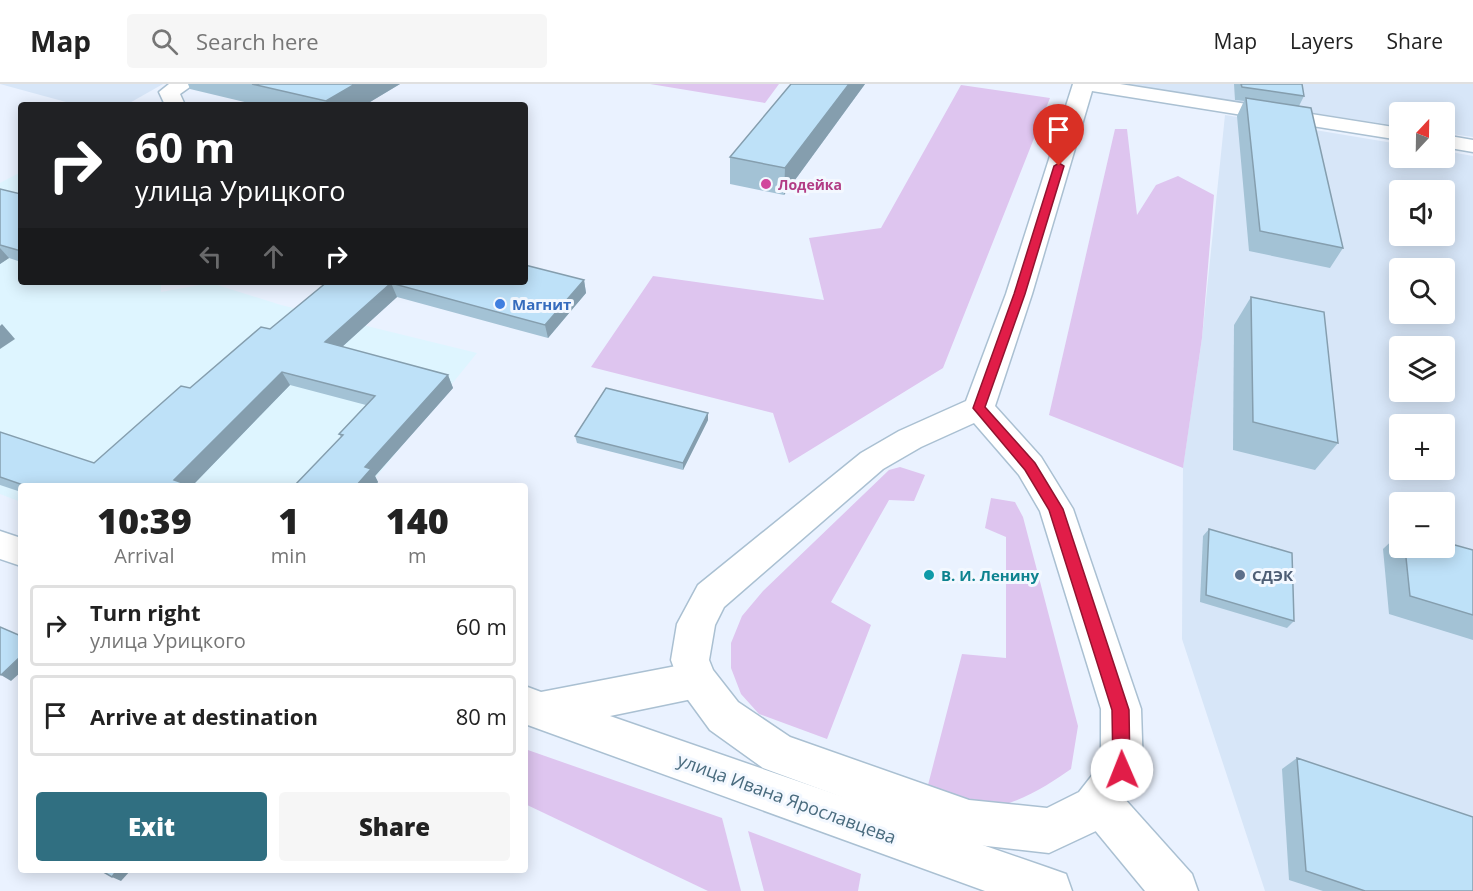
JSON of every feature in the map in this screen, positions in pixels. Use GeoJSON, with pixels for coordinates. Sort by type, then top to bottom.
{"type":"FeatureCollection","features":[{"type":"Feature","properties":{"kind":"street"},"geometry":{"type":"LineString","coordinates":[[174,102],[169,92],[184,84]]}},
{"type":"Feature","properties":{"kind":"street"},"geometry":{"type":"LineString","coordinates":[[979,408],[1030,466],[1056,509],[1121,710],[1122,770],[1095,808],[1049,831],[969,822],[778,753],[724,716],[697,680],[690,660],[696,624],[711,596],[872,460],[910,439],[979,408],[1019,294],[1084,84],[1389,132]]}},
{"type":"Feature","properties":{"kind":"street"},"geometry":{"type":"LineString","coordinates":[[1455,143],[1473,146]]}},
{"type":"Feature","properties":{"kind":"street"},"geometry":{"type":"LineString","coordinates":[[0,545],[18,551]]}},
{"type":"Feature","properties":{"kind":"street"},"geometry":{"type":"LineString","coordinates":[[533,708],[697,680]]}},
{"type":"Feature","properties":{"kind":"street","name":"улица Ивана Ярославцева"},"geometry":{"type":"LineString","coordinates":[[533,708],[1049,891]]}},
{"type":"Feature","properties":{"kind":"street"},"geometry":{"type":"LineString","coordinates":[[1099,802],[1175,891]]}},
{"type":"Feature","properties":{"kind":"shaded area"},"geometry":{"type":"Polygon","coordinates":[[[0,84],[163,84],[131,102],[66,102],[0,84]]]}},
{"type":"Feature","properties":{"kind":"shaded area"},"geometry":{"type":"Polygon","coordinates":[[[650,84],[779,84],[765,103],[650,84]]]}},
{"type":"Feature","properties":{"kind":"shaded area"},"geometry":{"type":"Polygon","coordinates":[[[1121,84],[1473,84],[1473,137],[1455,134],[1455,102],[1389,102],[1389,124],[1121,84]]]}},
{"type":"Feature","properties":{"kind":"shaded area"},"geometry":{"type":"Polygon","coordinates":[[[961,85],[1050,98],[943,368],[789,463],[773,413],[591,367],[653,276],[824,300],[809,238],[881,228],[961,85]]]}},
{"type":"Feature","properties":{"kind":"shaded area"},"geometry":{"type":"Polygon","coordinates":[[[1225,115],[1389,142],[1389,168],[1455,168],[1455,153],[1473,156],[1473,891],[1265,891],[1182,639],[1183,467],[1202,338],[1225,115]]]}},
{"type":"Feature","properties":{"kind":"shaded area"},"geometry":{"type":"Polygon","coordinates":[[[1115,129],[1127,129],[1137,215],[1156,185],[1178,176],[1214,195],[1202,338],[1183,468],[1049,415],[1115,129]]]}},
{"type":"Feature","properties":{"kind":"shaded area"},"geometry":{"type":"Polygon","coordinates":[[[18,174],[18,285],[161,285],[161,292],[200,285],[217,285],[281,305],[477,353],[371,483],[18,483],[18,501],[0,494],[0,183],[18,174]]]}},
{"type":"Feature","properties":{"kind":"shaded area"},"geometry":{"type":"Polygon","coordinates":[[[900,467],[925,475],[914,501],[889,500],[831,602],[871,625],[827,739],[759,714],[741,694],[731,668],[731,643],[742,616],[763,591],[889,470],[900,467]]]}},
{"type":"Feature","properties":{"kind":"shaded area"},"geometry":{"type":"Polygon","coordinates":[[[991,498],[1015,502],[1023,517],[1078,726],[1071,769],[1022,798],[991,806],[928,785],[962,654],[1006,658],[1006,537],[985,528],[991,498]]]}},
{"type":"Feature","properties":{"kind":"shaded area"},"geometry":{"type":"Polygon","coordinates":[[[528,750],[722,818],[741,891],[708,891],[528,805],[528,750]]]}},
{"type":"Feature","properties":{"kind":"shaded area"},"geometry":{"type":"Polygon","coordinates":[[[748,831],[861,874],[858,891],[764,891],[748,831]]]}},
{"type":"Feature","properties":{"kind":"building"},"geometry":{"type":"Polygon","coordinates":[[[252,84],[355,84],[326,101],[252,84]]]}},
{"type":"Feature","properties":{"kind":"building"},"geometry":{"type":"Polygon","coordinates":[[[791,84],[849,84],[785,168],[730,157],[791,84]]]}},
{"type":"Feature","properties":{"kind":"building"},"geometry":{"type":"Polygon","coordinates":[[[1241,84],[1302,84],[1304,96],[1242,87],[1241,84]]]}},
{"type":"Feature","properties":{"kind":"building"},"geometry":{"type":"Polygon","coordinates":[[[1246,98],[1311,108],[1343,248],[1260,231],[1246,98]]]}},
{"type":"Feature","properties":{"kind":"building"},"geometry":{"type":"Polygon","coordinates":[[[0,189],[18,193],[18,250],[0,245],[0,189]]]}},
{"type":"Feature","properties":{"kind":"building"},"geometry":{"type":"Polygon","coordinates":[[[528,266],[584,280],[545,325],[398,285],[528,285],[528,266]]]}},
{"type":"Feature","properties":{"kind":"building"},"geometry":{"type":"Polygon","coordinates":[[[323,285],[389,285],[325,342],[448,375],[365,467],[371,469],[359,483],[297,483],[343,435],[339,434],[375,396],[282,372],[174,480],[182,483],[18,483],[0,477],[0,432],[94,463],[181,386],[190,388],[261,327],[270,329],[323,285]]]}},
{"type":"Feature","properties":{"kind":"building"},"geometry":{"type":"Polygon","coordinates":[[[1251,297],[1324,312],[1338,443],[1253,422],[1251,297]]]}},
{"type":"Feature","properties":{"kind":"building"},"geometry":{"type":"Polygon","coordinates":[[[606,388],[708,413],[683,463],[575,436],[606,388]]]}},
{"type":"Feature","properties":{"kind":"building"},"geometry":{"type":"Polygon","coordinates":[[[1209,529],[1292,553],[1294,621],[1206,595],[1209,529]]]}},
{"type":"Feature","properties":{"kind":"building"},"geometry":{"type":"Polygon","coordinates":[[[1455,545],[1473,550],[1473,615],[1410,596],[1406,558],[1455,558],[1455,545]]]}},
{"type":"Feature","properties":{"kind":"building"},"geometry":{"type":"Polygon","coordinates":[[[0,627],[18,635],[18,659],[0,674],[0,627]]]}},
{"type":"Feature","properties":{"kind":"building"},"geometry":{"type":"Polygon","coordinates":[[[1297,758],[1473,817],[1473,891],[1365,891],[1306,871],[1297,758]]]}},
{"type":"Feature","properties":{"kind":"place","name":"Лодейка"},"geometry":{"type":"Point","coordinates":[766,184]}},
{"type":"Feature","properties":{"kind":"place","name":"Магнит"},"geometry":{"type":"Point","coordinates":[500,304]}},
{"type":"Feature","properties":{"kind":"place","name":"В. И. Ленину"},"geometry":{"type":"Point","coordinates":[929,575]}},
{"type":"Feature","properties":{"kind":"place","name":"СДЭК"},"geometry":{"type":"Point","coordinates":[1240,575]}},
{"type":"Feature","properties":{"kind":"route"},"geometry":{"type":"LineString","coordinates":[[1059,166],[1019,294],[979,408],[1030,466],[1056,509],[1121,710],[1122,770]]}}]}
